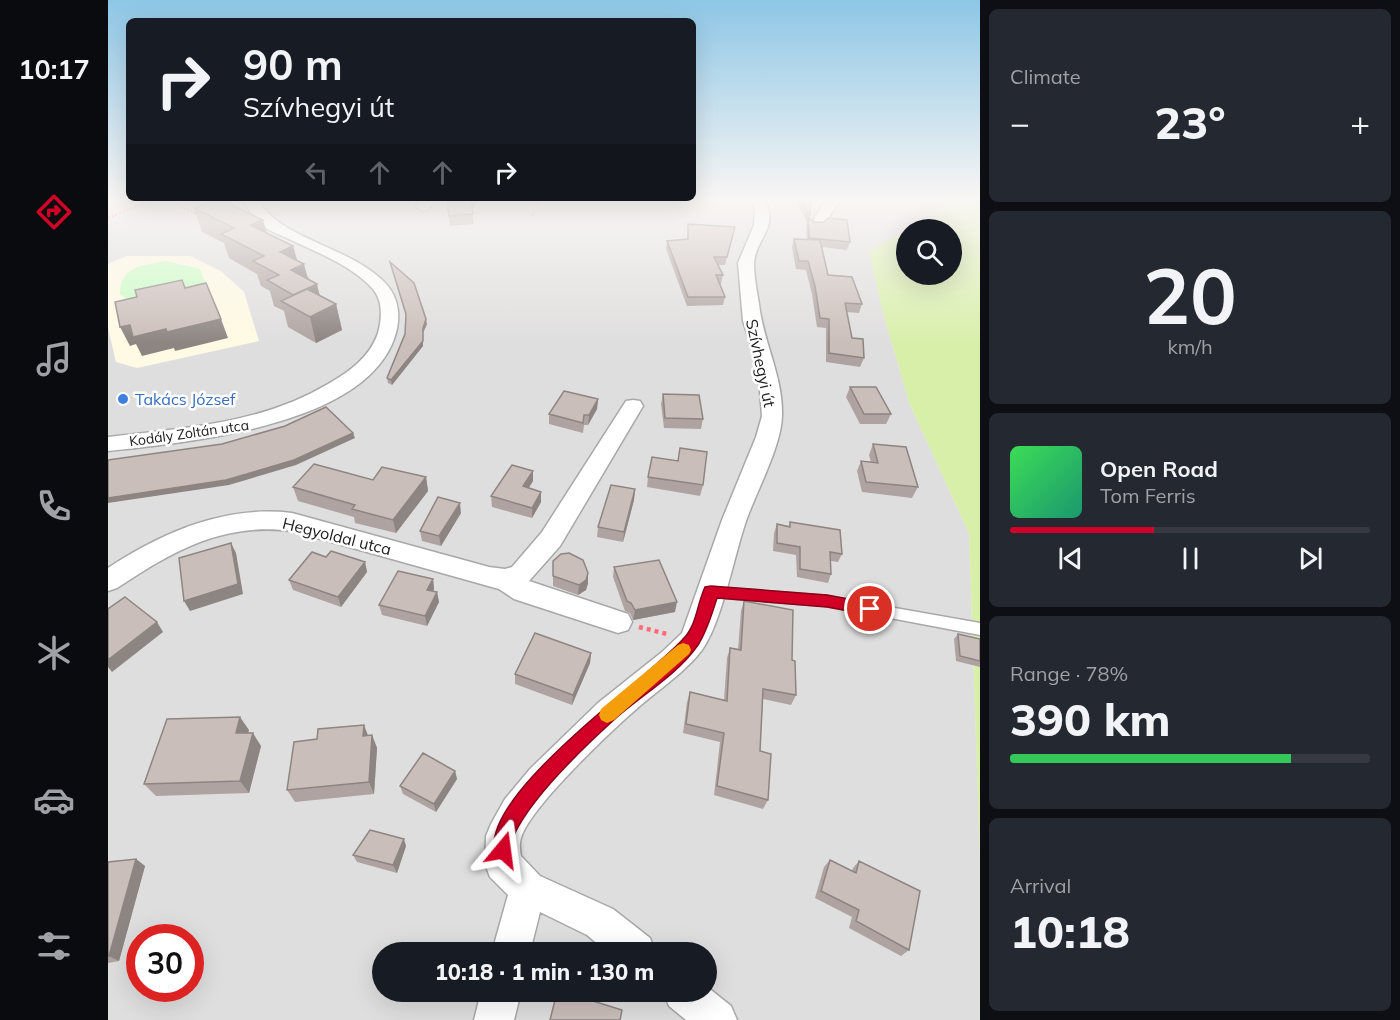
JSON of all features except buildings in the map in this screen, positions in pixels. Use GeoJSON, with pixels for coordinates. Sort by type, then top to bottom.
{"type":"FeatureCollection","features":[{"type":"Feature","properties":{"kind":"street","name":"Kodály Zoltán utca"},"geometry":{"type":"LineString","coordinates":[[108,444],[225,430],[266,420],[300,407],[334,390],[373,360],[383,343],[391,312],[388,297],[378,284],[347,263],[316,248]]}},
{"type":"Feature","properties":{"kind":"street","name":"Szívhegyi út"},"geometry":{"type":"LineString","coordinates":[[528,889],[503,864],[503,836],[517,811],[570,750],[609,713],[672,662],[692,641],[703,617],[734,520],[767,437],[772,416],[770,391],[761,348],[752,321],[748,294],[748,254],[752,248]]}},
{"type":"Feature","properties":{"kind":"street"},"geometry":{"type":"LineString","coordinates":[[505,579],[521,574],[551,539],[633,406]]}},
{"type":"Feature","properties":{"kind":"street","name":"Hegyoldal utca"},"geometry":{"type":"LineString","coordinates":[[108,581],[148,556],[181,540],[212,528],[262,519],[292,522],[489,577],[505,579],[523,591],[618,622]]}},
{"type":"Feature","properties":{"kind":"street"},"geometry":{"type":"LineString","coordinates":[[514,942],[528,889],[566,904],[600,922],[624,942]]}},
{"type":"Feature","properties":{"kind":"street"},"geometry":{"type":"LineString","coordinates":[[494,1020],[498,1002]]}},
{"type":"Feature","properties":{"kind":"street"},"geometry":{"type":"LineString","coordinates":[[695,1002],[717,1020]]}},
{"type":"Feature","properties":{"kind":"lane"},"geometry":{"type":"LineString","coordinates":[[711,592],[827,601],[980,629]]}},
{"type":"Feature","properties":{"kind":"path"},"geometry":{"type":"LineString","coordinates":[[618,622],[692,641]]}},
{"type":"Feature","properties":{"kind":"shaded area"},"geometry":{"type":"Polygon","coordinates":[[[108,248],[896,248],[896,266],[883,313],[910,405],[969,533],[980,859],[980,1020],[108,1020],[108,248]]]}},
{"type":"Feature","properties":{"kind":"shaded area"},"geometry":{"type":"Polygon","coordinates":[[[127,256],[190,256],[221,271],[244,292],[259,341],[137,368],[116,362],[108,328],[108,264],[127,256]]]}},
{"type":"Feature","properties":{"kind":"green space"},"geometry":{"type":"Polygon","coordinates":[[[875,248],[896,248],[896,285],[962,285],[962,248],[980,248],[980,859],[969,533],[910,405],[883,313],[869,251],[875,248]]]}},
{"type":"Feature","properties":{"kind":"green space"},"geometry":{"type":"Polygon","coordinates":[[[166,261],[200,269],[207,287],[199,294],[129,301],[120,294],[121,285],[128,272],[134,268],[166,261]]]}},
{"type":"Feature","properties":{"kind":"slow traffic"},"geometry":{"type":"LineString","coordinates":[[607,715],[672,662],[683,650]]}},
{"type":"Feature","properties":{"kind":"place","name":"Takács József"},"geometry":{"type":"Point","coordinates":[123,399]}},
{"type":"Feature","properties":{"kind":"route"},"geometry":{"type":"LineString","coordinates":[[503,850],[503,836],[517,811],[542,780],[609,713],[672,662],[692,641],[711,592],[827,601],[870,609]]}}]}
